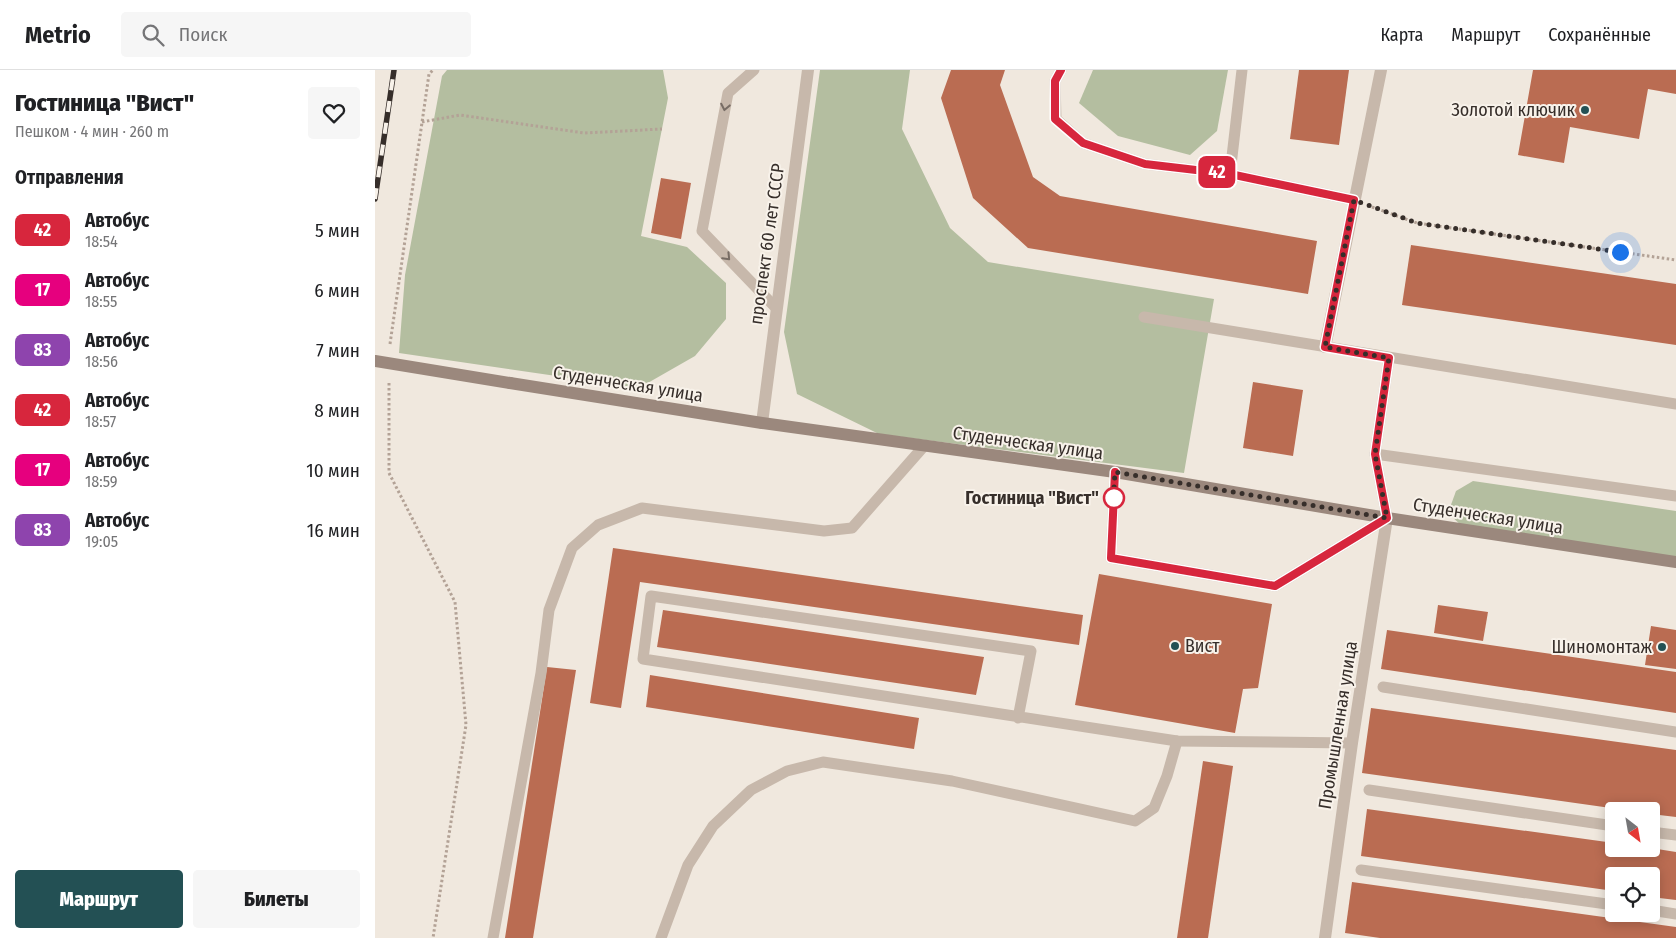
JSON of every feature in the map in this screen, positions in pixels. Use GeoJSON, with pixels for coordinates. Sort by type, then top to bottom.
{"type":"FeatureCollection","features":[{"type":"Feature","properties":{"kind":"main road","name":"Студенческая улица"},"geometry":{"type":"LineString","coordinates":[[375,361],[762,422],[1115,472],[1387,518],[1676,562]]}},
{"type":"Feature","properties":{"kind":"street","name":"проспект 60 лет СССР"},"geometry":{"type":"LineString","coordinates":[[762,422],[808,70]]}},
{"type":"Feature","properties":{"kind":"street"},"geometry":{"type":"LineString","coordinates":[[1325,347],[1381,70]]}},
{"type":"Feature","properties":{"kind":"street","name":"Промышленная улица"},"geometry":{"type":"LineString","coordinates":[[1325,938],[1352,744],[1387,518]]}},
{"type":"Feature","properties":{"kind":"lane"},"geometry":{"type":"LineString","coordinates":[[754,70],[728,93],[702,231],[776,308]]}},
{"type":"Feature","properties":{"kind":"lane"},"geometry":{"type":"LineString","coordinates":[[1061,70],[1055,81],[1055,119],[1083,143],[1145,164],[1230,174],[1354,200]]}},
{"type":"Feature","properties":{"kind":"lane"},"geometry":{"type":"LineString","coordinates":[[1230,174],[1242,70]]}},
{"type":"Feature","properties":{"kind":"lane"},"geometry":{"type":"LineString","coordinates":[[1144,317],[1676,404]]}},
{"type":"Feature","properties":{"kind":"lane"},"geometry":{"type":"LineString","coordinates":[[1115,472],[1111,558],[1275,586],[1387,518],[1375,454],[1389,358]]}},
{"type":"Feature","properties":{"kind":"lane"},"geometry":{"type":"LineString","coordinates":[[493,938],[541,673],[549,610],[572,548],[598,525],[642,508],[824,531],[852,528],[924,446]]}},
{"type":"Feature","properties":{"kind":"lane"},"geometry":{"type":"LineString","coordinates":[[1375,454],[1676,496]]}},
{"type":"Feature","properties":{"kind":"lane"},"geometry":{"type":"LineString","coordinates":[[1018,718],[1031,652],[651,596],[643,659],[1018,718],[1177,741],[1352,744]]}},
{"type":"Feature","properties":{"kind":"lane"},"geometry":{"type":"LineString","coordinates":[[1383,688],[1676,732]]}},
{"type":"Feature","properties":{"kind":"lane"},"geometry":{"type":"LineString","coordinates":[[661,938],[688,865],[713,826],[751,790],[787,771],[823,762],[952,781],[1135,821],[1154,808],[1167,776],[1177,741]]}},
{"type":"Feature","properties":{"kind":"lane"},"geometry":{"type":"LineString","coordinates":[[1369,790],[1605,825]]}},
{"type":"Feature","properties":{"kind":"lane"},"geometry":{"type":"LineString","coordinates":[[1660,833],[1676,835]]}},
{"type":"Feature","properties":{"kind":"lane"},"geometry":{"type":"LineString","coordinates":[[1361,870],[1605,904]]}},
{"type":"Feature","properties":{"kind":"lane"},"geometry":{"type":"LineString","coordinates":[[1660,911],[1676,914]]}},
{"type":"Feature","properties":{"kind":"path"},"geometry":{"type":"LineString","coordinates":[[389,346],[429,74],[433,70]]}},
{"type":"Feature","properties":{"kind":"path"},"geometry":{"type":"LineString","coordinates":[[422,122],[460,115],[584,133],[662,129]]}},
{"type":"Feature","properties":{"kind":"path"},"geometry":{"type":"LineString","coordinates":[[1354,200],[1417,223],[1676,260]]}},
{"type":"Feature","properties":{"kind":"path"},"geometry":{"type":"LineString","coordinates":[[389,375],[389,473],[455,602],[466,725],[433,938]]}},
{"type":"Feature","properties":{"kind":"green space"},"geometry":{"type":"Polygon","coordinates":[[[447,70],[663,70],[668,98],[641,236],[687,247],[726,283],[726,319],[695,356],[639,388],[399,353],[405,275],[442,76],[447,70]]]}},
{"type":"Feature","properties":{"kind":"green space"},"geometry":{"type":"Polygon","coordinates":[[[820,70],[910,70],[902,129],[950,228],[988,262],[1214,299],[1184,473],[879,434],[797,394],[784,332],[820,70]]]}},
{"type":"Feature","properties":{"kind":"green space"},"geometry":{"type":"Polygon","coordinates":[[[1093,70],[1228,70],[1217,131],[1190,155],[1118,136],[1079,103],[1093,70]]]}},
{"type":"Feature","properties":{"kind":"green space"},"geometry":{"type":"Polygon","coordinates":[[[1473,481],[1676,511],[1676,561],[1464,528],[1448,513],[1456,491],[1473,481]]]}},
{"type":"Feature","properties":{"kind":"building"},"geometry":{"type":"Polygon","coordinates":[[[951,70],[1005,70],[1000,85],[1033,177],[1060,196],[1317,241],[1308,294],[1028,248],[973,198],[941,98],[951,70]]]}},
{"type":"Feature","properties":{"kind":"building"},"geometry":{"type":"Polygon","coordinates":[[[1299,70],[1349,70],[1339,145],[1290,139],[1299,70]]]}},
{"type":"Feature","properties":{"kind":"building","name":"Золотой ключик"},"geometry":{"type":"Polygon","coordinates":[[[1533,70],[1676,70],[1676,94],[1648,89],[1639,139],[1570,127],[1564,163],[1518,155],[1533,70]]]}},
{"type":"Feature","properties":{"kind":"building"},"geometry":{"type":"Polygon","coordinates":[[[661,178],[691,183],[681,239],[651,233],[661,178]]]}},
{"type":"Feature","properties":{"kind":"building"},"geometry":{"type":"Polygon","coordinates":[[[1411,245],[1676,284],[1676,345],[1402,305],[1411,245]]]}},
{"type":"Feature","properties":{"kind":"building"},"geometry":{"type":"Polygon","coordinates":[[[1253,382],[1303,390],[1293,456],[1243,448],[1253,382]]]}},
{"type":"Feature","properties":{"kind":"building"},"geometry":{"type":"Polygon","coordinates":[[[613,548],[1083,615],[1079,645],[640,582],[621,708],[590,703],[613,548]]]}},
{"type":"Feature","properties":{"kind":"building","name":"Вист"},"geometry":{"type":"Polygon","coordinates":[[[1099,574],[1272,604],[1258,688],[1243,689],[1235,733],[1075,705],[1099,574]]]}},
{"type":"Feature","properties":{"kind":"building"},"geometry":{"type":"Polygon","coordinates":[[[1438,605],[1488,612],[1483,641],[1434,633],[1438,605]]]}},
{"type":"Feature","properties":{"kind":"building"},"geometry":{"type":"Polygon","coordinates":[[[663,610],[984,657],[976,695],[657,647],[663,610]]]}},
{"type":"Feature","properties":{"kind":"building","name":"Шиномонтаж"},"geometry":{"type":"Polygon","coordinates":[[[1651,626],[1676,630],[1676,669],[1645,665],[1651,626]]]}},
{"type":"Feature","properties":{"kind":"building"},"geometry":{"type":"Polygon","coordinates":[[[1387,630],[1676,672],[1676,713],[1381,669],[1387,630]]]}},
{"type":"Feature","properties":{"kind":"building"},"geometry":{"type":"Polygon","coordinates":[[[547,667],[576,670],[533,938],[505,938],[547,667]]]}},
{"type":"Feature","properties":{"kind":"building"},"geometry":{"type":"Polygon","coordinates":[[[650,675],[919,718],[914,749],[646,707],[650,675]]]}},
{"type":"Feature","properties":{"kind":"building"},"geometry":{"type":"Polygon","coordinates":[[[1371,708],[1676,750],[1676,817],[1660,815],[1660,802],[1605,802],[1605,807],[1362,773],[1371,708]]]}},
{"type":"Feature","properties":{"kind":"building"},"geometry":{"type":"Polygon","coordinates":[[[1203,761],[1233,766],[1208,938],[1177,938],[1203,761]]]}},
{"type":"Feature","properties":{"kind":"building"},"geometry":{"type":"Polygon","coordinates":[[[1367,809],[1605,842],[1605,858],[1660,858],[1660,849],[1676,852],[1676,900],[1660,898],[1660,867],[1605,867],[1605,890],[1361,856],[1367,809]]]}},
{"type":"Feature","properties":{"kind":"building"},"geometry":{"type":"Polygon","coordinates":[[[1352,882],[1605,917],[1605,922],[1640,922],[1676,927],[1676,938],[1380,938],[1345,933],[1352,882]]]}},
{"type":"Feature","properties":{"kind":"railway"},"geometry":{"type":"LineString","coordinates":[[375,199],[394,70]]}},
{"type":"Feature","properties":{"kind":"bus line","name":"42"},"geometry":{"type":"LineString","coordinates":[[1061,70],[1055,81],[1055,119],[1083,143],[1145,164],[1230,174],[1354,200],[1325,347],[1389,358],[1375,454],[1387,518],[1275,586],[1111,558],[1115,472]]}},
{"type":"Feature","properties":{"kind":"place","name":"Золотой ключик"},"geometry":{"type":"Point","coordinates":[1585,110]}},
{"type":"Feature","properties":{"kind":"place","name":"Гостиница \"Вист\""},"geometry":{"type":"Point","coordinates":[1114,498]}},
{"type":"Feature","properties":{"kind":"place","name":"Вист"},"geometry":{"type":"Point","coordinates":[1175,646]}},
{"type":"Feature","properties":{"kind":"place","name":"Шиномонтаж"},"geometry":{"type":"Point","coordinates":[1662,647]}},
{"type":"Feature","properties":{"kind":"route"},"geometry":{"type":"LineString","coordinates":[[1114,498],[1113,506],[1115,472],[1387,518],[1375,454],[1389,358],[1325,347],[1354,200],[1417,223],[1620,252]]}}]}
